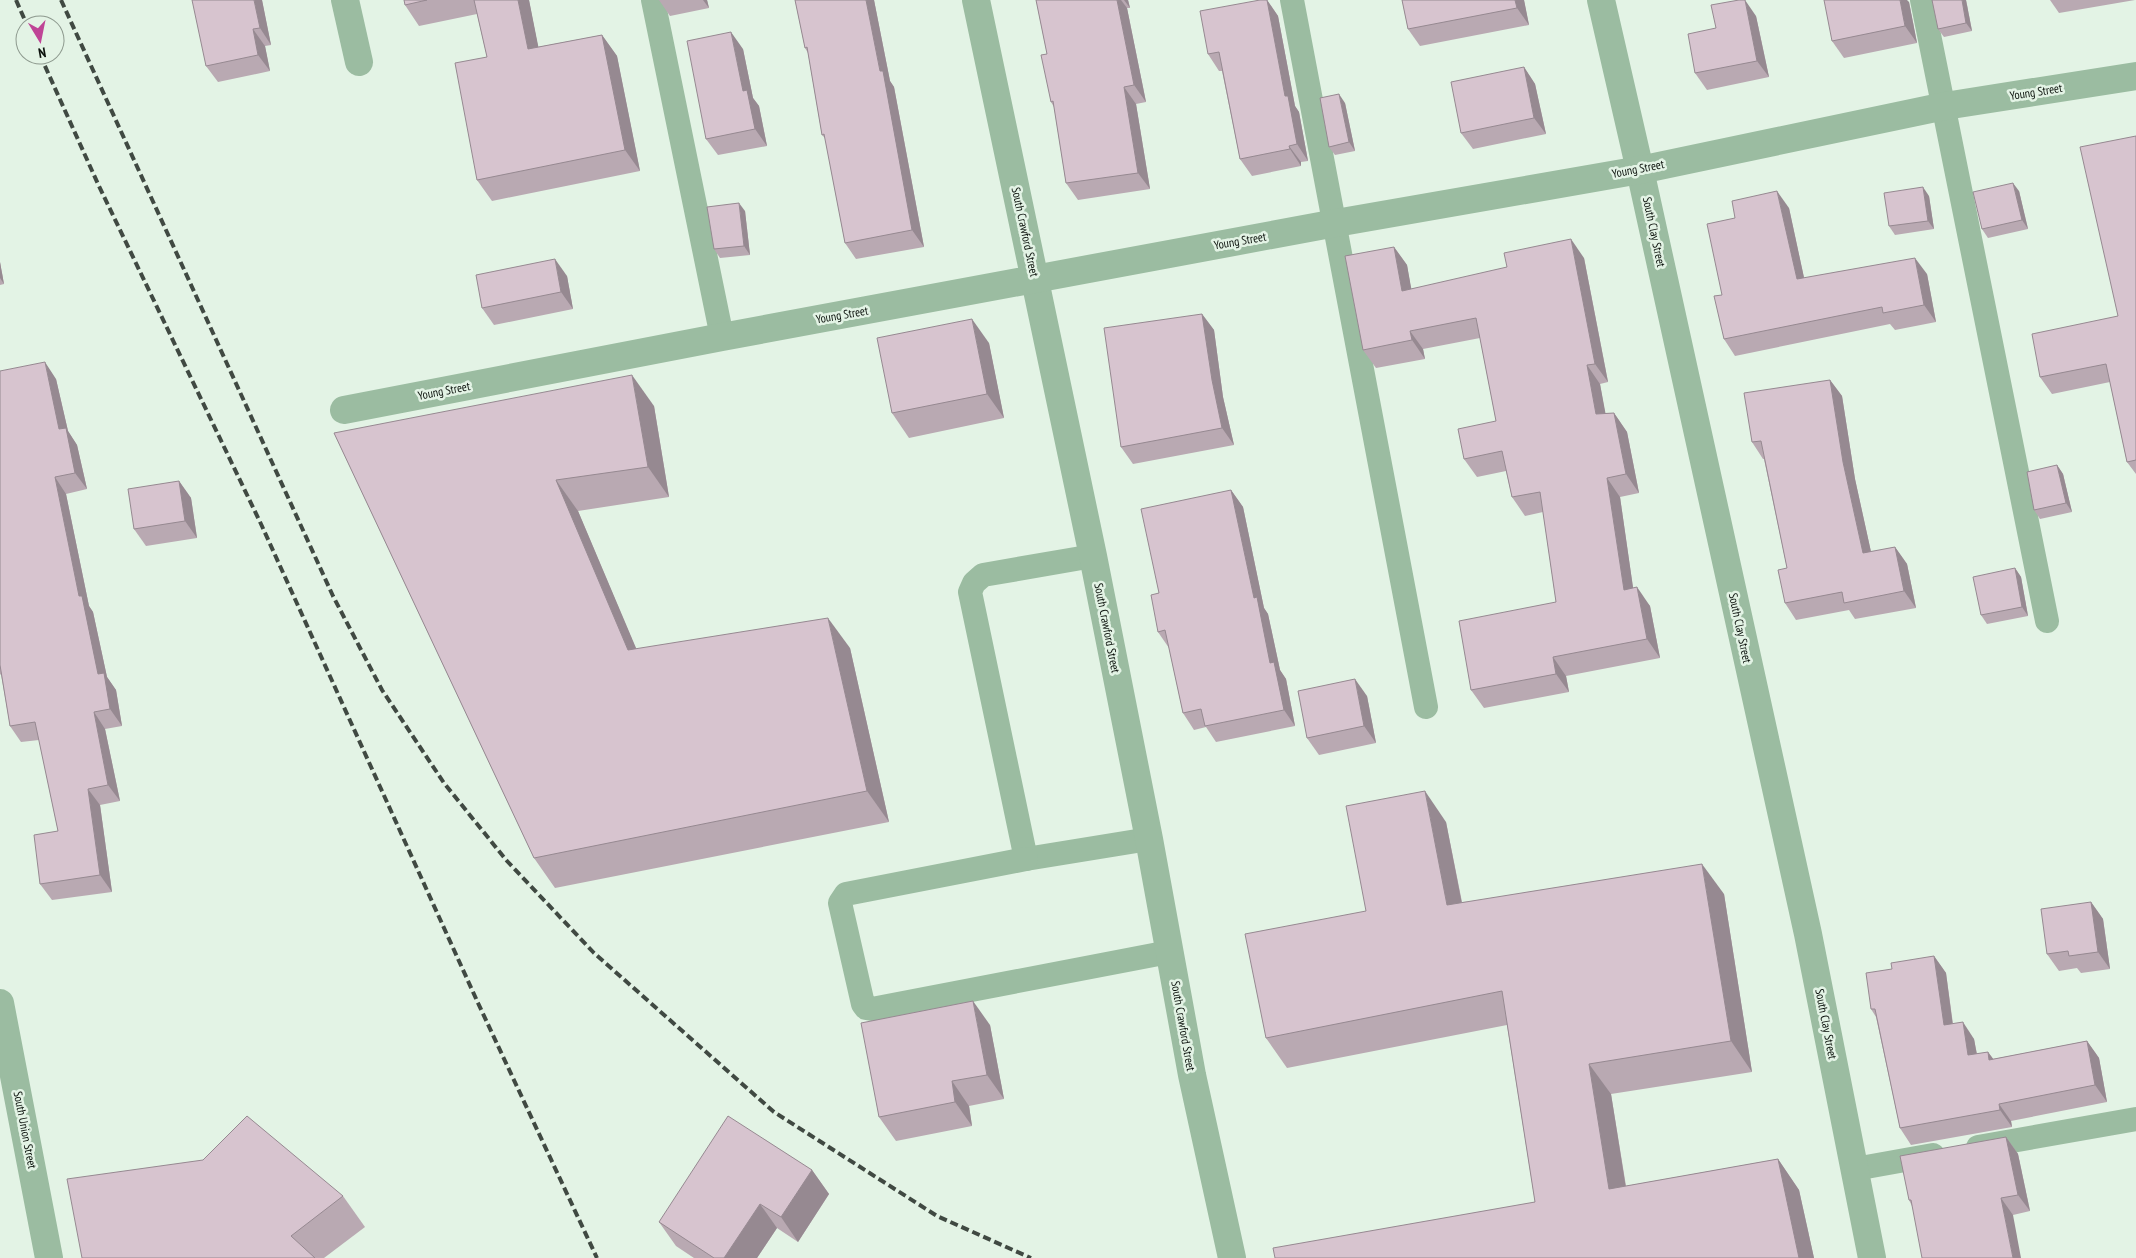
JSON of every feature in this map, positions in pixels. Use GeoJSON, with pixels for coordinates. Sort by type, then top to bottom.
{"type":"FeatureCollection","features":[{"type":"Feature","properties":{"kind":"street"},"geometry":{"type":"LineString","coordinates":[[346,0],[359,62]]}},
{"type":"Feature","properties":{"kind":"street","name":"South Crawford Street"},"geometry":{"type":"LineString","coordinates":[[976,0],[1093,556],[1149,839],[1192,1075],[1232,1258]]}},
{"type":"Feature","properties":{"kind":"street","name":"South Clay Street"},"geometry":{"type":"LineString","coordinates":[[1601,0],[1808,934],[1872,1258]]}},
{"type":"Feature","properties":{"kind":"street","name":"Young Street"},"geometry":{"type":"LineString","coordinates":[[344,410],[722,337],[1336,223],[1640,170],[1945,106],[2136,76]]}},
{"type":"Feature","properties":{"kind":"street","name":"South Union Street"},"geometry":{"type":"LineString","coordinates":[[0,1003],[49,1258]]}},
{"type":"Feature","properties":{"kind":"lane"},"geometry":{"type":"LineString","coordinates":[[653,0],[722,337]]}},
{"type":"Feature","properties":{"kind":"lane"},"geometry":{"type":"LineString","coordinates":[[1292,0],[1336,223],[1426,707]]}},
{"type":"Feature","properties":{"kind":"lane"},"geometry":{"type":"LineString","coordinates":[[1922,0],[2048,621]]}},
{"type":"Feature","properties":{"kind":"lane"},"geometry":{"type":"LineString","coordinates":[[1026,859],[970,592],[974,583],[983,575],[1093,556]]}},
{"type":"Feature","properties":{"kind":"lane"},"geometry":{"type":"LineString","coordinates":[[1149,839],[1026,859],[846,894],[841,898],[840,903],[863,1004],[866,1008],[882,1007],[1169,952]]}},
{"type":"Feature","properties":{"kind":"lane"},"geometry":{"type":"LineString","coordinates":[[1855,1169],[2136,1118]]}},
{"type":"Feature","properties":{"kind":"building"},"geometry":{"type":"Polygon","coordinates":[[[192,0],[254,0],[260,28],[253,29],[258,55],[206,66],[192,0]]]}},
{"type":"Feature","properties":{"kind":"building"},"geometry":{"type":"Polygon","coordinates":[[[404,0],[427,0],[405,5],[404,0]]]}},
{"type":"Feature","properties":{"kind":"building"},"geometry":{"type":"Polygon","coordinates":[[[474,0],[518,0],[528,49],[602,35],[625,150],[477,180],[455,63],[487,57],[474,0]]]}},
{"type":"Feature","properties":{"kind":"building"},"geometry":{"type":"Polygon","coordinates":[[[795,0],[866,0],[880,71],[883,71],[912,230],[845,243],[824,134],[822,135],[807,47],[805,48],[795,0]]]}},
{"type":"Feature","properties":{"kind":"building"},"geometry":{"type":"Polygon","coordinates":[[[1036,0],[1117,0],[1134,85],[1124,87],[1138,173],[1066,183],[1053,101],[1051,102],[1041,55],[1047,54],[1036,0]]]}},
{"type":"Feature","properties":{"kind":"building"},"geometry":{"type":"Polygon","coordinates":[[[1267,0],[1285,96],[1288,96],[1297,144],[1289,146],[1290,149],[1240,159],[1219,52],[1208,54],[1200,11],[1267,0]]]}},
{"type":"Feature","properties":{"kind":"building"},"geometry":{"type":"Polygon","coordinates":[[[1402,0],[1515,0],[1517,8],[1408,29],[1402,0]]]}},
{"type":"Feature","properties":{"kind":"building"},"geometry":{"type":"Polygon","coordinates":[[[1745,0],[1757,61],[1695,73],[1688,34],[1716,28],[1711,5],[1745,0]]]}},
{"type":"Feature","properties":{"kind":"building"},"geometry":{"type":"Polygon","coordinates":[[[1824,0],[1900,0],[1905,26],[1832,41],[1824,0]]]}},
{"type":"Feature","properties":{"kind":"building"},"geometry":{"type":"Polygon","coordinates":[[[1932,0],[1962,0],[1966,23],[1938,29],[1932,0]]]}},
{"type":"Feature","properties":{"kind":"building"},"geometry":{"type":"Polygon","coordinates":[[[731,32],[743,91],[747,90],[755,129],[706,139],[687,41],[731,32]]]}},
{"type":"Feature","properties":{"kind":"building"},"geometry":{"type":"Polygon","coordinates":[[[1524,67],[1534,118],[1461,133],[1451,82],[1524,67]]]}},
{"type":"Feature","properties":{"kind":"building"},"geometry":{"type":"Polygon","coordinates":[[[1339,94],[1349,142],[1329,147],[1320,98],[1339,94]]]}},
{"type":"Feature","properties":{"kind":"building"},"geometry":{"type":"Polygon","coordinates":[[[2136,136],[2136,460],[2127,462],[2106,364],[2040,377],[2032,334],[2118,316],[2080,147],[2136,136]]]}},
{"type":"Feature","properties":{"kind":"building"},"geometry":{"type":"Polygon","coordinates":[[[2013,183],[2022,220],[1982,229],[1973,192],[2013,183]]]}},
{"type":"Feature","properties":{"kind":"building"},"geometry":{"type":"Polygon","coordinates":[[[1923,187],[1928,221],[1889,226],[1884,193],[1923,187]]]}},
{"type":"Feature","properties":{"kind":"building"},"geometry":{"type":"Polygon","coordinates":[[[1777,191],[1797,279],[1915,258],[1924,305],[1883,313],[1882,307],[1724,339],[1714,296],[1722,295],[1707,224],[1735,218],[1732,201],[1777,191]]]}},
{"type":"Feature","properties":{"kind":"building"},"geometry":{"type":"Polygon","coordinates":[[[739,203],[744,246],[714,249],[707,207],[739,203]]]}},
{"type":"Feature","properties":{"kind":"building"},"geometry":{"type":"Polygon","coordinates":[[[1571,239],[1595,364],[1587,365],[1596,414],[1614,413],[1626,474],[1607,478],[1624,590],[1637,587],[1647,639],[1553,657],[1556,674],[1471,690],[1459,621],[1556,602],[1540,492],[1512,497],[1502,451],[1464,459],[1458,429],[1496,421],[1476,318],[1410,331],[1412,340],[1363,350],[1345,256],[1394,247],[1402,291],[1507,267],[1504,253],[1571,239]]]}},
{"type":"Feature","properties":{"kind":"building"},"geometry":{"type":"Polygon","coordinates":[[[555,259],[561,292],[482,308],[476,275],[555,259]]]}},
{"type":"Feature","properties":{"kind":"building"},"geometry":{"type":"Polygon","coordinates":[[[1202,314],[1212,380],[1222,428],[1121,447],[1104,328],[1202,314]]]}},
{"type":"Feature","properties":{"kind":"building"},"geometry":{"type":"Polygon","coordinates":[[[972,319],[987,394],[892,413],[877,338],[972,319]]]}},
{"type":"Feature","properties":{"kind":"building"},"geometry":{"type":"Polygon","coordinates":[[[45,362],[59,429],[66,428],[75,473],[55,477],[79,596],[82,596],[98,674],[104,673],[110,709],[94,712],[108,785],[88,789],[100,875],[40,884],[34,835],[58,831],[35,722],[10,726],[0,665],[0,371],[45,362]]]}},
{"type":"Feature","properties":{"kind":"building"},"geometry":{"type":"Polygon","coordinates":[[[632,375],[648,467],[556,480],[628,650],[828,618],[867,791],[534,858],[334,433],[632,375]]]}},
{"type":"Feature","properties":{"kind":"building"},"geometry":{"type":"Polygon","coordinates":[[[1830,380],[1843,462],[1863,553],[1895,547],[1904,591],[1844,603],[1842,592],[1785,603],[1778,570],[1787,568],[1761,441],[1752,442],[1744,393],[1830,380]]]}},
{"type":"Feature","properties":{"kind":"building"},"geometry":{"type":"Polygon","coordinates":[[[2057,465],[2066,503],[2034,510],[2027,472],[2057,465]]]}},
{"type":"Feature","properties":{"kind":"building"},"geometry":{"type":"Polygon","coordinates":[[[179,481],[185,521],[134,529],[128,489],[179,481]]]}},
{"type":"Feature","properties":{"kind":"building"},"geometry":{"type":"Polygon","coordinates":[[[1231,490],[1254,598],[1257,597],[1270,663],[1274,662],[1284,710],[1205,726],[1201,709],[1183,713],[1165,630],[1158,632],[1151,595],[1159,593],[1141,509],[1231,490]]]}},
{"type":"Feature","properties":{"kind":"building"},"geometry":{"type":"Polygon","coordinates":[[[2015,568],[2022,607],[1981,615],[1973,577],[2015,568]]]}},
{"type":"Feature","properties":{"kind":"building"},"geometry":{"type":"Polygon","coordinates":[[[1355,679],[1364,726],[1307,738],[1298,691],[1355,679]]]}},
{"type":"Feature","properties":{"kind":"building"},"geometry":{"type":"Polygon","coordinates":[[[1425,791],[1447,905],[1702,864],[1731,1041],[1589,1064],[1609,1189],[1778,1159],[1799,1258],[1275,1258],[1273,1248],[1535,1202],[1502,991],[1266,1038],[1245,934],[1366,911],[1346,806],[1425,791]]]}},
{"type":"Feature","properties":{"kind":"building"},"geometry":{"type":"Polygon","coordinates":[[[2091,902],[2098,952],[2069,956],[2068,951],[2047,954],[2041,909],[2091,902]]]}},
{"type":"Feature","properties":{"kind":"building"},"geometry":{"type":"Polygon","coordinates":[[[1934,956],[1944,1025],[1963,1022],[1968,1055],[1988,1052],[1989,1060],[2087,1041],[2095,1085],[1999,1104],[2000,1110],[1900,1128],[1875,1009],[1871,1009],[1866,973],[1892,969],[1891,963],[1934,956]]]}},
{"type":"Feature","properties":{"kind":"building"},"geometry":{"type":"Polygon","coordinates":[[[973,1001],[987,1075],[952,1081],[955,1102],[879,1117],[861,1023],[973,1001]]]}},
{"type":"Feature","properties":{"kind":"building"},"geometry":{"type":"Polygon","coordinates":[[[247,1116],[343,1196],[291,1236],[315,1258],[82,1258],[67,1179],[203,1160],[247,1116]]]}},
{"type":"Feature","properties":{"kind":"building"},"geometry":{"type":"Polygon","coordinates":[[[728,1116],[812,1170],[781,1217],[760,1204],[724,1258],[714,1258],[659,1222],[728,1116]]]}},
{"type":"Feature","properties":{"kind":"building"},"geometry":{"type":"Polygon","coordinates":[[[2006,1137],[2018,1195],[2001,1198],[2013,1258],[1922,1258],[1900,1156],[2006,1137]]]}},
{"type":"Feature","properties":{"kind":"railway"},"geometry":{"type":"LineString","coordinates":[[16,0],[23,15]]}},
{"type":"Feature","properties":{"kind":"railway"},"geometry":{"type":"LineString","coordinates":[[61,0],[333,596],[382,690],[444,783],[507,861],[594,953],[774,1112],[937,1216],[1031,1258]]}},
{"type":"Feature","properties":{"kind":"railway"},"geometry":{"type":"LineString","coordinates":[[44,65],[98,184],[261,524],[478,1003],[597,1258]]}}]}
